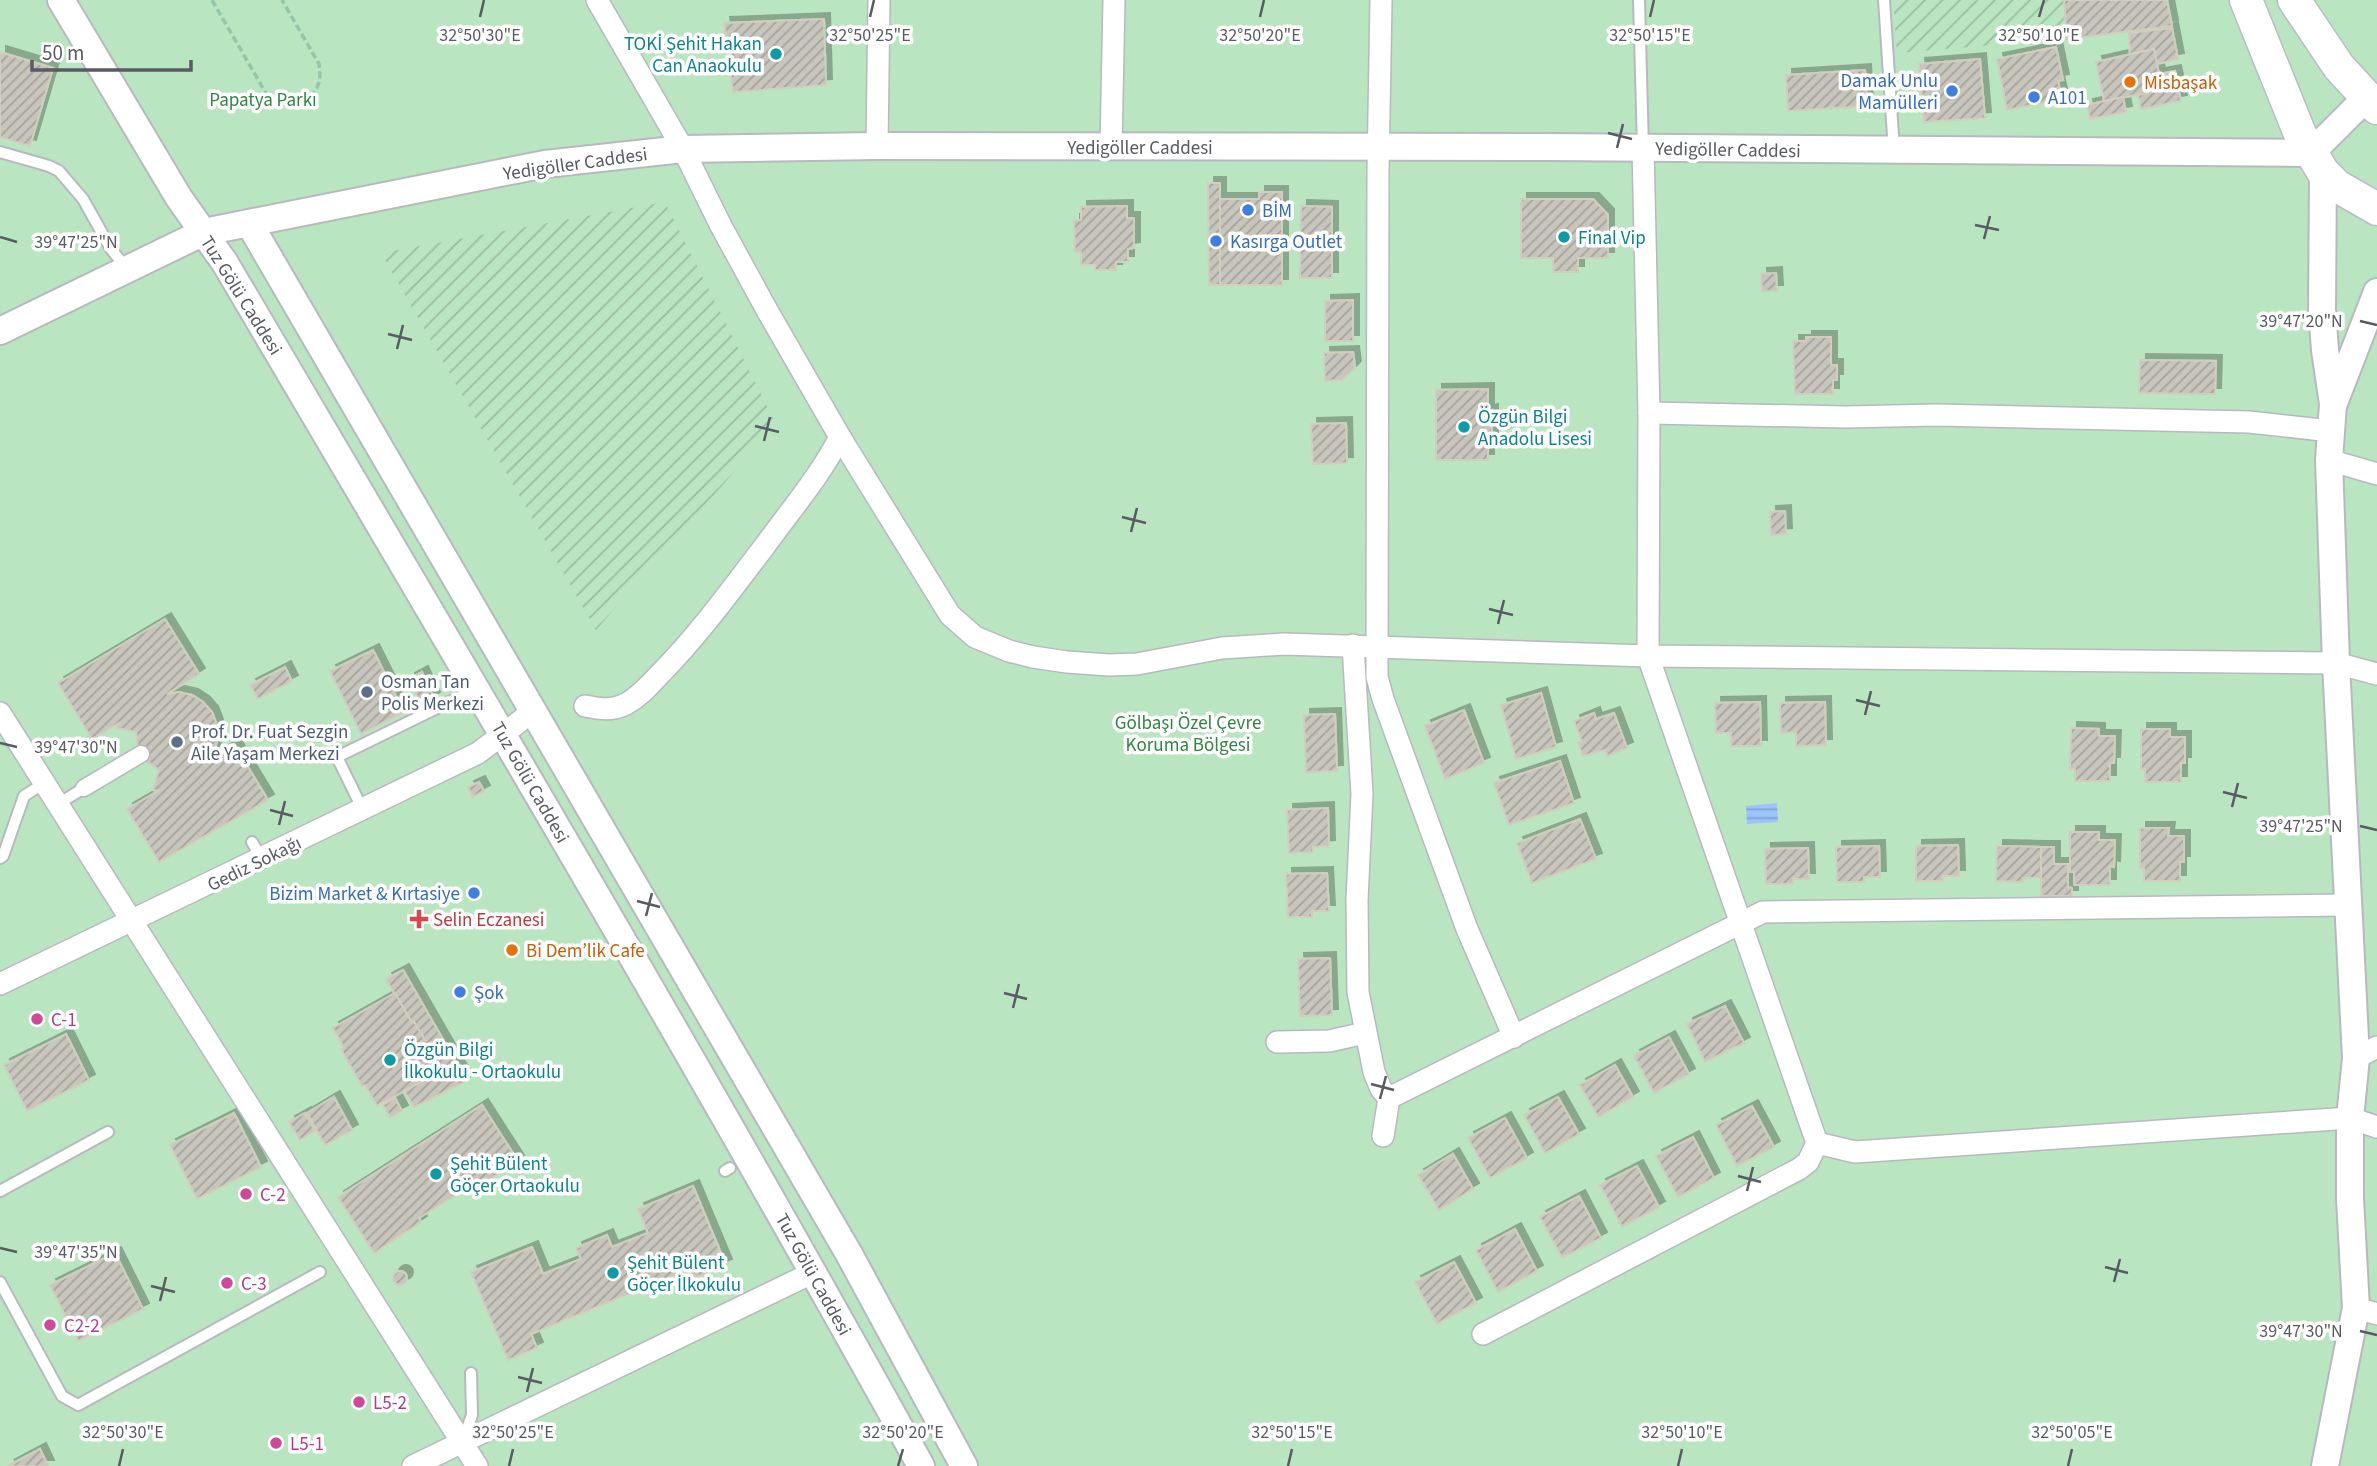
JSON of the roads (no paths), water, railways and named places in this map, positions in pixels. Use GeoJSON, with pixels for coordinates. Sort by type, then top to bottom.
{"type":"FeatureCollection","features":[{"type":"Feature","properties":{"kind":"main road"},"geometry":{"type":"LineString","coordinates":[[2246,0],[2300,134],[2317,162],[2337,186],[2377,209]]}},
{"type":"Feature","properties":{"kind":"main road"},"geometry":{"type":"LineString","coordinates":[[2294,0],[2339,67],[2373,97]]}},
{"type":"Feature","properties":{"kind":"street","name":"Tuz Gölü Caddesi"},"geometry":{"type":"LineString","coordinates":[[61,0],[179,198],[225,263],[503,735],[814,1272],[921,1466]]}},
{"type":"Feature","properties":{"kind":"street"},"geometry":{"type":"LineString","coordinates":[[597,0],[683,149],[721,226],[840,437],[950,615],[975,637],[1033,657],[1109,665],[1137,664],[1222,648],[1284,644],[1648,656],[2336,663],[2377,674]]}},
{"type":"Feature","properties":{"kind":"street"},"geometry":{"type":"LineString","coordinates":[[877,146],[879,0]]}},
{"type":"Feature","properties":{"kind":"street"},"geometry":{"type":"LineString","coordinates":[[1111,147],[1114,0]]}},
{"type":"Feature","properties":{"kind":"street"},"geometry":{"type":"LineString","coordinates":[[1381,0],[1378,147],[1377,677],[1468,934],[1514,1037]]}},
{"type":"Feature","properties":{"kind":"street"},"geometry":{"type":"LineString","coordinates":[[2325,1466],[2372,1312],[2350,1199],[2350,1118],[2366,1053],[2347,905],[2329,460],[2333,404],[2322,310],[2317,162],[2373,97]]}},
{"type":"Feature","properties":{"kind":"street","name":"Yedigöller Caddesi"},"geometry":{"type":"LineString","coordinates":[[0,331],[204,232],[545,164],[683,149],[877,146],[1643,148],[1895,151],[2317,162]]}},
{"type":"Feature","properties":{"kind":"street"},"geometry":{"type":"LineString","coordinates":[[1483,1334],[1799,1170],[1808,1162],[1817,1143],[1648,656],[1649,413],[1643,148]]}},
{"type":"Feature","properties":{"kind":"street","name":"Tuz Gölü Caddesi"},"geometry":{"type":"LineString","coordinates":[[249,223],[849,1254],[964,1466]]}},
{"type":"Feature","properties":{"kind":"street"},"geometry":{"type":"LineString","coordinates":[[2333,404],[2377,292]]}},
{"type":"Feature","properties":{"kind":"street"},"geometry":{"type":"LineString","coordinates":[[1649,413],[1846,417],[1937,415],[2249,422],[2331,431]]}},
{"type":"Feature","properties":{"kind":"street"},"geometry":{"type":"LineString","coordinates":[[585,706],[606,710],[626,704],[644,691],[676,658],[794,506],[830,457],[840,437]]}},
{"type":"Feature","properties":{"kind":"street"},"geometry":{"type":"LineString","coordinates":[[2329,460],[2377,474]]}},
{"type":"Feature","properties":{"kind":"street"},"geometry":{"type":"LineString","coordinates":[[1353,645],[1362,794],[1357,900],[1358,992],[1374,1072],[1381,1089],[1390,1098]]}},
{"type":"Feature","properties":{"kind":"street","name":"Gediz Sokağı"},"geometry":{"type":"LineString","coordinates":[[0,984],[132,922],[257,851],[362,808],[478,754],[532,712]]}},
{"type":"Feature","properties":{"kind":"street"},"geometry":{"type":"LineString","coordinates":[[0,713],[58,804],[93,848],[132,922],[477,1466]]}},
{"type":"Feature","properties":{"kind":"street"},"geometry":{"type":"LineString","coordinates":[[84,788],[141,754]]}},
{"type":"Feature","properties":{"kind":"street"},"geometry":{"type":"LineString","coordinates":[[1390,1098],[1763,912],[2347,905]]}},
{"type":"Feature","properties":{"kind":"street"},"geometry":{"type":"LineString","coordinates":[[1277,1042],[1329,1041],[1365,1033]]}},
{"type":"Feature","properties":{"kind":"street"},"geometry":{"type":"LineString","coordinates":[[1384,1136],[1390,1098]]}},
{"type":"Feature","properties":{"kind":"street"},"geometry":{"type":"LineString","coordinates":[[1817,1143],[1855,1153],[2350,1118],[2377,1127]]}},
{"type":"Feature","properties":{"kind":"street"},"geometry":{"type":"LineString","coordinates":[[413,1466],[814,1272]]}},
{"type":"Feature","properties":{"kind":"lane"},"geometry":{"type":"LineString","coordinates":[[1639,0],[1643,148]]}},
{"type":"Feature","properties":{"kind":"lane"},"geometry":{"type":"LineString","coordinates":[[1884,0],[1895,151]]}},
{"type":"Feature","properties":{"kind":"lane"},"geometry":{"type":"LineString","coordinates":[[0,152],[59,171],[83,199],[111,249],[127,269]]}},
{"type":"Feature","properties":{"kind":"lane"},"geometry":{"type":"LineString","coordinates":[[362,808],[337,757],[476,689]]}},
{"type":"Feature","properties":{"kind":"lane"},"geometry":{"type":"LineString","coordinates":[[0,859],[24,796],[44,783]]}},
{"type":"Feature","properties":{"kind":"lane"},"geometry":{"type":"LineString","coordinates":[[58,804],[84,788]]}},
{"type":"Feature","properties":{"kind":"lane"},"geometry":{"type":"LineString","coordinates":[[0,1191],[108,1132]]}},
{"type":"Feature","properties":{"kind":"lane"},"geometry":{"type":"LineString","coordinates":[[0,1282],[62,1396],[78,1405],[320,1272]]}},
{"type":"Feature","properties":{"kind":"lane"},"geometry":{"type":"LineString","coordinates":[[462,1443],[472,1415],[471,1373]]}},
{"type":"Feature","properties":{"kind":"water"},"geometry":{"type":"Polygon","coordinates":[[[1777,803],[1778,822],[1747,824],[1746,806],[1777,803]]]}},
{"type":"Feature","properties":{"kind":"place","name":"TOKİ Şehit Hakan Can Anaokulu"},"geometry":{"type":"Point","coordinates":[776,54]}},
{"type":"Feature","properties":{"kind":"place","name":"Misbaşak"},"geometry":{"type":"Point","coordinates":[2130,82]}},
{"type":"Feature","properties":{"kind":"place","name":"Damak Unlu Mamülleri"},"geometry":{"type":"Point","coordinates":[1952,91]}},
{"type":"Feature","properties":{"kind":"place","name":"A101"},"geometry":{"type":"Point","coordinates":[2034,97]}},
{"type":"Feature","properties":{"kind":"place","name":"BİM"},"geometry":{"type":"Point","coordinates":[1248,210]}},
{"type":"Feature","properties":{"kind":"place","name":"Final Vip"},"geometry":{"type":"Point","coordinates":[1564,237]}},
{"type":"Feature","properties":{"kind":"place","name":"Kasırga Outlet"},"geometry":{"type":"Point","coordinates":[1216,241]}},
{"type":"Feature","properties":{"kind":"place","name":"Özgün Bilgi Anadolu Lisesi"},"geometry":{"type":"Point","coordinates":[1464,427]}},
{"type":"Feature","properties":{"kind":"place","name":"Osman Tan Polis Merkezi"},"geometry":{"type":"Point","coordinates":[367,692]}},
{"type":"Feature","properties":{"kind":"place","name":"Prof. Dr. Fuat Sezgin Aile Yaşam Merkezi"},"geometry":{"type":"Point","coordinates":[177,742]}},
{"type":"Feature","properties":{"kind":"place","name":"Bizim Market & Kırtasiye"},"geometry":{"type":"Point","coordinates":[474,893]}},
{"type":"Feature","properties":{"kind":"place","name":"Selin Eczanesi"},"geometry":{"type":"Point","coordinates":[419,919]}},
{"type":"Feature","properties":{"kind":"place","name":"Bi Dem’lik Cafe"},"geometry":{"type":"Point","coordinates":[512,950]}},
{"type":"Feature","properties":{"kind":"place","name":"Şok"},"geometry":{"type":"Point","coordinates":[460,992]}},
{"type":"Feature","properties":{"kind":"place","name":"C-1"},"geometry":{"type":"Point","coordinates":[37,1019]}},
{"type":"Feature","properties":{"kind":"place","name":"Özgün Bilgi İlkokulu - Ortaokulu"},"geometry":{"type":"Point","coordinates":[390,1060]}},
{"type":"Feature","properties":{"kind":"place","name":"Şehit Bülent Göçer Ortaokulu"},"geometry":{"type":"Point","coordinates":[436,1174]}},
{"type":"Feature","properties":{"kind":"place","name":"C-2"},"geometry":{"type":"Point","coordinates":[246,1194]}},
{"type":"Feature","properties":{"kind":"place","name":"Şehit Bülent Göçer İlkokulu"},"geometry":{"type":"Point","coordinates":[613,1273]}},
{"type":"Feature","properties":{"kind":"place","name":"C-3"},"geometry":{"type":"Point","coordinates":[227,1283]}},
{"type":"Feature","properties":{"kind":"place","name":"C2-2"},"geometry":{"type":"Point","coordinates":[50,1325]}},
{"type":"Feature","properties":{"kind":"place","name":"L5-2"},"geometry":{"type":"Point","coordinates":[359,1402]}},
{"type":"Feature","properties":{"kind":"place","name":"L5-1"},"geometry":{"type":"Point","coordinates":[276,1443]}},
{"type":"Feature","properties":{"kind":"park label","name":"Papatya Parkı"},"geometry":{"type":"Point","coordinates":[263,99]}},
{"type":"Feature","properties":{"kind":"park label","name":"Gölbaşı Özel Çevre Koruma Bölgesi"},"geometry":{"type":"Point","coordinates":[1188,733]}}]}
